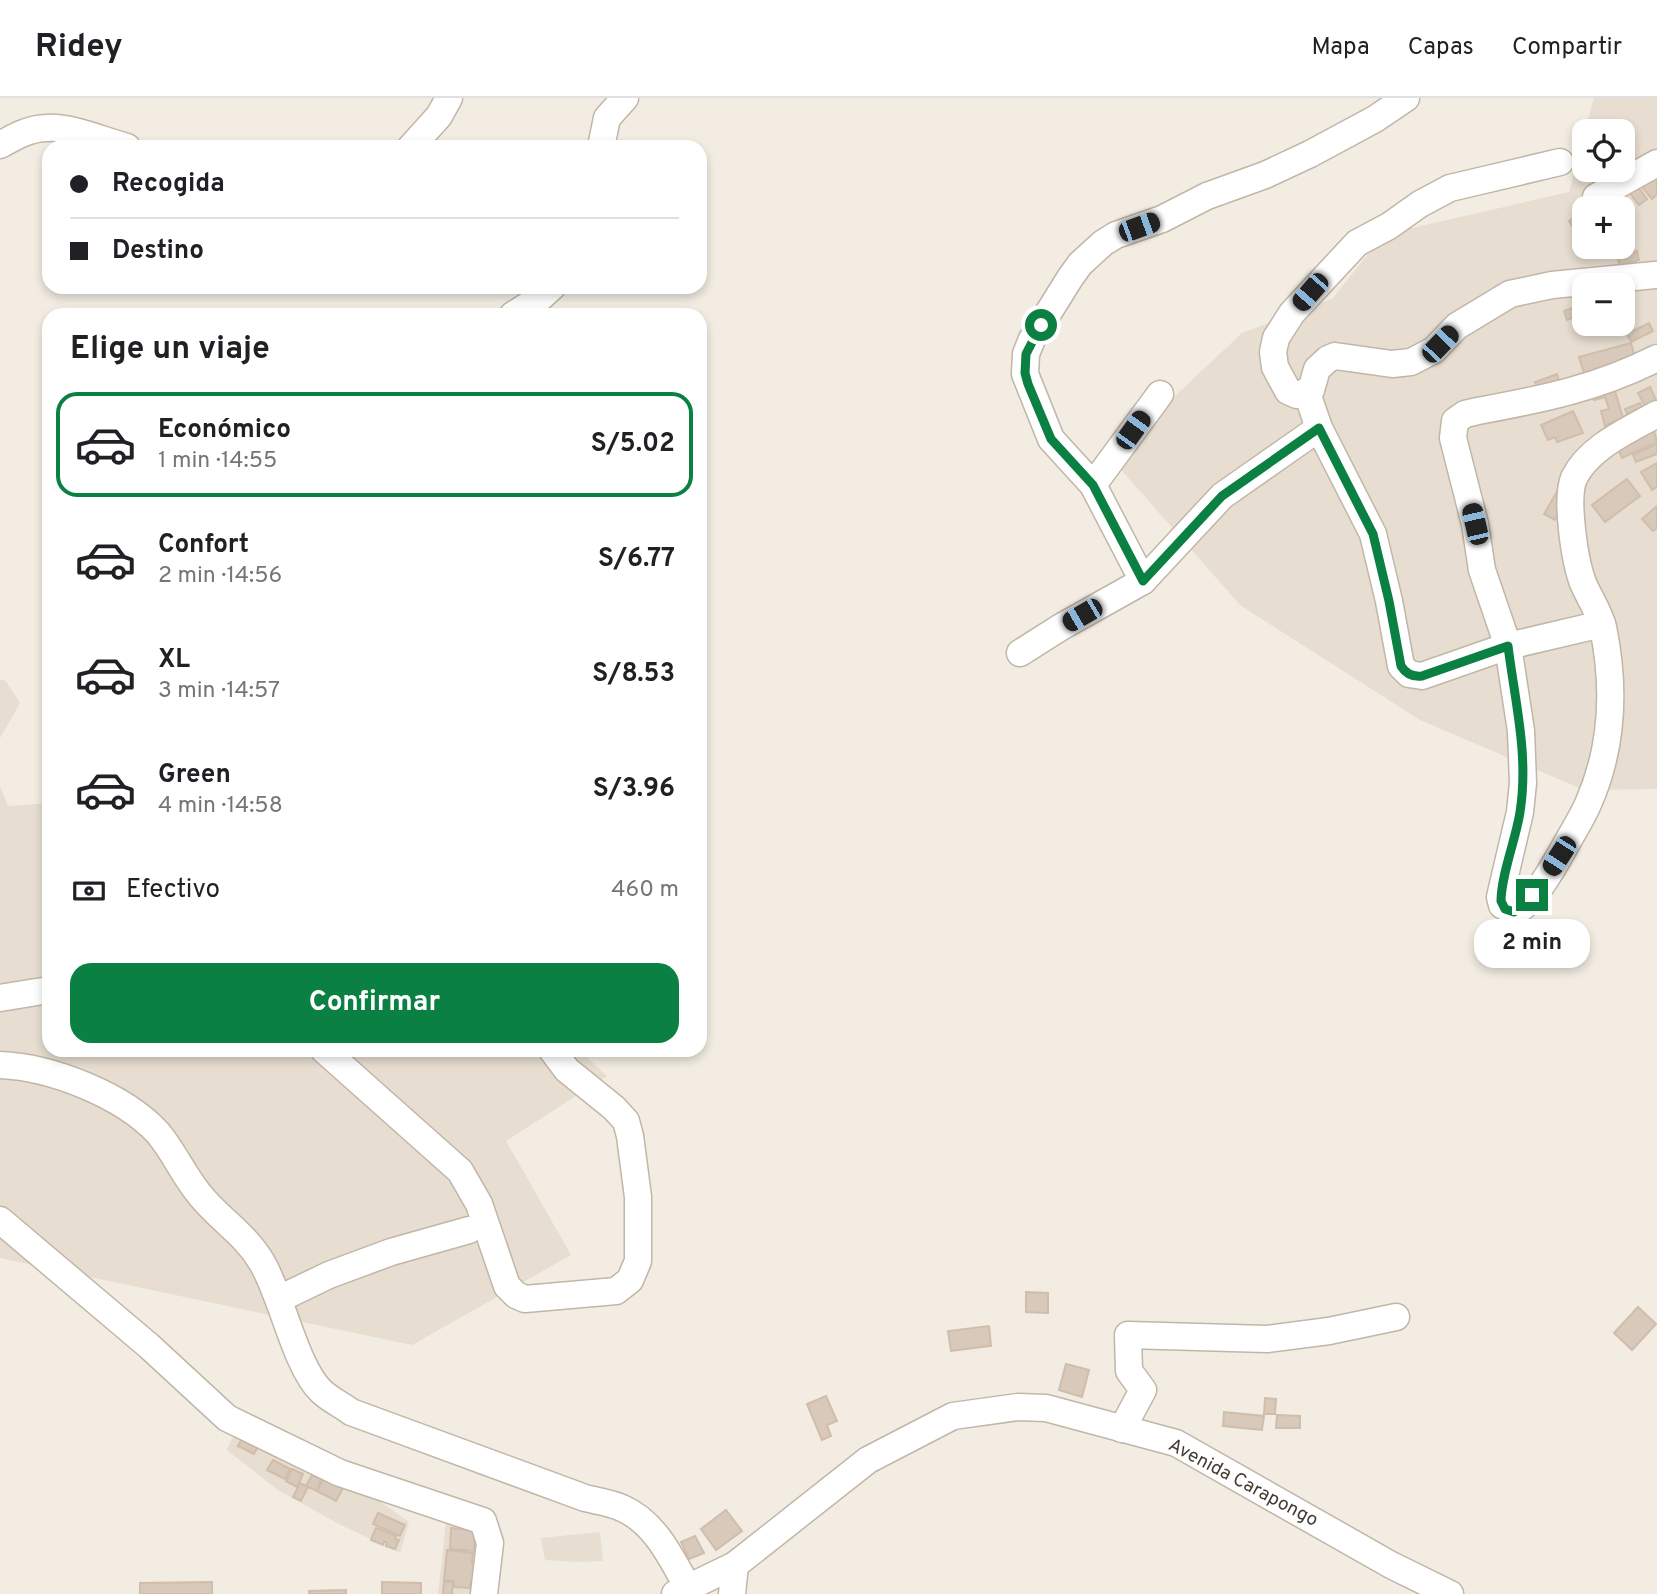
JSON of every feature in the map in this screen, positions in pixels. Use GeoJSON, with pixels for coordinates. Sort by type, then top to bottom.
{"type":"FeatureCollection","features":[{"type":"Feature","properties":{"kind":"street"},"geometry":{"type":"LineString","coordinates":[[417,140],[439,116],[449,98]]}},
{"type":"Feature","properties":{"kind":"street"},"geometry":{"type":"LineString","coordinates":[[602,140],[607,118],[625,98]]}},
{"type":"Feature","properties":{"kind":"street"},"geometry":{"type":"LineString","coordinates":[[1143,581],[1093,485],[1051,439],[1025,373],[1026,354],[1032,339],[1080,264],[1116,235],[1162,219],[1207,196],[1310,155],[1406,98]]}},
{"type":"Feature","properties":{"kind":"street"},"geometry":{"type":"LineString","coordinates":[[0,145],[11,138],[47,127],[102,140]]}},
{"type":"Feature","properties":{"kind":"street"},"geometry":{"type":"LineString","coordinates":[[1560,162],[1450,188],[1357,243],[1292,313],[1276,338],[1273,359],[1283,382],[1292,394],[1307,393],[1313,386],[1318,369],[1328,359],[1344,356],[1392,364],[1411,362],[1434,350],[1457,326],[1510,294],[1552,285],[1655,275]]}},
{"type":"Feature","properties":{"kind":"street"},"geometry":{"type":"LineString","coordinates":[[1598,196],[1657,163]]}},
{"type":"Feature","properties":{"kind":"street"},"geometry":{"type":"LineString","coordinates":[[524,308],[544,294]]}},
{"type":"Feature","properties":{"kind":"street"},"geometry":{"type":"LineString","coordinates":[[1657,358],[1574,392],[1465,414],[1455,421],[1453,438],[1475,524],[1482,570],[1508,646],[1521,731],[1523,783],[1520,812],[1500,897],[1505,909],[1514,912],[1524,906],[1559,856],[1587,806],[1603,762],[1610,724],[1611,705],[1602,624],[1582,580],[1570,515],[1574,479],[1601,447],[1657,414]]}},
{"type":"Feature","properties":{"kind":"street"},"geometry":{"type":"LineString","coordinates":[[1307,393],[1319,428],[1373,534],[1404,671],[1413,676],[1422,676],[1508,646],[1602,624]]}},
{"type":"Feature","properties":{"kind":"street"},"geometry":{"type":"LineString","coordinates":[[1093,485],[1160,394]]}},
{"type":"Feature","properties":{"kind":"street"},"geometry":{"type":"LineString","coordinates":[[1020,653],[1143,581],[1222,496],[1319,428]]}},
{"type":"Feature","properties":{"kind":"street"},"geometry":{"type":"LineString","coordinates":[[0,998],[42,991]]}},
{"type":"Feature","properties":{"kind":"street"},"geometry":{"type":"LineString","coordinates":[[332,1057],[460,1171],[479,1204],[507,1286],[516,1295],[525,1299],[617,1292],[630,1280],[638,1261],[639,1214],[631,1136],[626,1121],[614,1108],[578,1081],[558,1057]]}},
{"type":"Feature","properties":{"kind":"street"},"geometry":{"type":"LineString","coordinates":[[0,1065],[54,1075],[77,1083],[121,1103],[159,1134],[200,1196],[245,1237],[262,1261],[308,1374],[321,1391],[351,1412],[585,1498],[623,1508],[642,1521],[667,1549],[690,1591]]}},
{"type":"Feature","properties":{"kind":"street"},"geometry":{"type":"LineString","coordinates":[[0,1220],[149,1346],[227,1418],[340,1473],[483,1521],[490,1543],[484,1594]]}},
{"type":"Feature","properties":{"kind":"street"},"geometry":{"type":"LineString","coordinates":[[279,1299],[329,1275],[391,1252],[469,1230]]}},
{"type":"Feature","properties":{"kind":"street"},"geometry":{"type":"LineString","coordinates":[[1122,1429],[1143,1390],[1129,1371],[1128,1335],[1267,1339],[1329,1331],[1396,1317]]}},
{"type":"Feature","properties":{"kind":"street","name":"Avenida Carapongo"},"geometry":{"type":"LineString","coordinates":[[690,1591],[735,1565],[869,1460],[953,1416],[1018,1407],[1046,1408],[1176,1443],[1391,1565],[1450,1594]]}},
{"type":"Feature","properties":{"kind":"street"},"geometry":{"type":"LineString","coordinates":[[732,1594],[735,1565]]}},
{"type":"Feature","properties":{"kind":"shaded area"},"geometry":{"type":"Polygon","coordinates":[[[1594,98],[1657,98],[1657,789],[1584,790],[1420,720],[1240,605],[1110,457],[1242,333],[1332,299],[1373,248],[1408,229],[1569,192],[1572,181],[1635,182],[1635,119],[1588,119],[1594,98]]]}},
{"type":"Feature","properties":{"kind":"shaded area"},"geometry":{"type":"Polygon","coordinates":[[[0,680],[5,680],[20,703],[0,738],[0,680]]]}},
{"type":"Feature","properties":{"kind":"shaded area"},"geometry":{"type":"Polygon","coordinates":[[[0,787],[8,806],[42,804],[42,1057],[587,1057],[607,1076],[506,1141],[571,1255],[412,1345],[0,1258],[0,787]]]}},
{"type":"Feature","properties":{"kind":"shaded area"},"geometry":{"type":"Polygon","coordinates":[[[236,1430],[365,1491],[409,1522],[400,1553],[339,1524],[278,1490],[227,1450],[236,1430]]]}},
{"type":"Feature","properties":{"kind":"shaded area"},"geometry":{"type":"Polygon","coordinates":[[[446,1523],[478,1526],[474,1594],[438,1594],[446,1523]]]}},
{"type":"Feature","properties":{"kind":"shaded area"},"geometry":{"type":"Polygon","coordinates":[[[600,1532],[603,1561],[545,1560],[541,1538],[600,1532]]]}},
{"type":"Feature","properties":{"kind":"building"},"geometry":{"type":"Polygon","coordinates":[[[1657,174],[1657,194],[1652,199],[1642,187],[1657,174]]]}},
{"type":"Feature","properties":{"kind":"building"},"geometry":{"type":"Polygon","coordinates":[[[1634,182],[1647,199],[1639,205],[1635,196],[1626,188],[1634,182]]]}},
{"type":"Feature","properties":{"kind":"building"},"geometry":{"type":"Polygon","coordinates":[[[1637,251],[1639,260],[1620,266],[1618,259],[1635,259],[1637,251]]]}},
{"type":"Feature","properties":{"kind":"building"},"geometry":{"type":"Polygon","coordinates":[[[1572,308],[1572,318],[1567,320],[1564,311],[1572,308]]]}},
{"type":"Feature","properties":{"kind":"building"},"geometry":{"type":"Polygon","coordinates":[[[1649,323],[1653,331],[1631,342],[1628,336],[1635,336],[1635,330],[1649,323]]]}},
{"type":"Feature","properties":{"kind":"building"},"geometry":{"type":"Polygon","coordinates":[[[1631,343],[1635,359],[1584,373],[1579,357],[1631,343]]]}},
{"type":"Feature","properties":{"kind":"building"},"geometry":{"type":"Polygon","coordinates":[[[1557,374],[1561,386],[1539,393],[1535,382],[1557,374]]]}},
{"type":"Feature","properties":{"kind":"building"},"geometry":{"type":"Polygon","coordinates":[[[1613,384],[1623,418],[1605,426],[1601,411],[1609,409],[1605,397],[1594,400],[1591,391],[1613,384]]]}},
{"type":"Feature","properties":{"kind":"building"},"geometry":{"type":"Polygon","coordinates":[[[1650,387],[1657,402],[1646,408],[1638,393],[1650,387]]]}},
{"type":"Feature","properties":{"kind":"building"},"geometry":{"type":"Polygon","coordinates":[[[1640,403],[1643,410],[1628,416],[1625,409],[1640,403]]]}},
{"type":"Feature","properties":{"kind":"building"},"geometry":{"type":"Polygon","coordinates":[[[1573,411],[1583,433],[1557,442],[1555,437],[1548,440],[1541,425],[1573,411]]]}},
{"type":"Feature","properties":{"kind":"building"},"geometry":{"type":"Polygon","coordinates":[[[1653,427],[1657,442],[1622,458],[1615,443],[1653,427]]]}},
{"type":"Feature","properties":{"kind":"building"},"geometry":{"type":"Polygon","coordinates":[[[1657,444],[1657,454],[1636,462],[1633,455],[1657,444]]]}},
{"type":"Feature","properties":{"kind":"building"},"geometry":{"type":"Polygon","coordinates":[[[1657,463],[1657,487],[1652,490],[1641,472],[1657,463]]]}},
{"type":"Feature","properties":{"kind":"building"},"geometry":{"type":"Polygon","coordinates":[[[1627,479],[1640,496],[1605,522],[1592,505],[1627,479]]]}},
{"type":"Feature","properties":{"kind":"building"},"geometry":{"type":"Polygon","coordinates":[[[1558,490],[1558,514],[1555,520],[1544,514],[1558,490]]]}},
{"type":"Feature","properties":{"kind":"building"},"geometry":{"type":"Polygon","coordinates":[[[1657,506],[1657,528],[1653,531],[1642,519],[1657,506]]]}},
{"type":"Feature","properties":{"kind":"building"},"geometry":{"type":"Polygon","coordinates":[[[1026,1292],[1048,1293],[1048,1313],[1026,1312],[1026,1292]]]}},
{"type":"Feature","properties":{"kind":"building"},"geometry":{"type":"Polygon","coordinates":[[[1638,1307],[1656,1324],[1632,1350],[1614,1333],[1638,1307]]]}},
{"type":"Feature","properties":{"kind":"building"},"geometry":{"type":"Polygon","coordinates":[[[989,1326],[991,1346],[951,1351],[948,1331],[989,1326]]]}},
{"type":"Feature","properties":{"kind":"building"},"geometry":{"type":"Polygon","coordinates":[[[1066,1364],[1089,1370],[1082,1397],[1059,1390],[1066,1364]]]}},
{"type":"Feature","properties":{"kind":"building"},"geometry":{"type":"Polygon","coordinates":[[[826,1396],[837,1421],[827,1425],[831,1436],[822,1440],[807,1404],[826,1396]]]}},
{"type":"Feature","properties":{"kind":"building"},"geometry":{"type":"Polygon","coordinates":[[[1265,1398],[1276,1399],[1275,1414],[1264,1414],[1265,1398]]]}},
{"type":"Feature","properties":{"kind":"building"},"geometry":{"type":"Polygon","coordinates":[[[1224,1412],[1264,1416],[1262,1430],[1223,1426],[1224,1412]]]}},
{"type":"Feature","properties":{"kind":"building"},"geometry":{"type":"Polygon","coordinates":[[[1277,1415],[1300,1416],[1300,1428],[1276,1428],[1277,1415]]]}},
{"type":"Feature","properties":{"kind":"building"},"geometry":{"type":"Polygon","coordinates":[[[245,1433],[261,1441],[254,1454],[238,1446],[245,1433]]]}},
{"type":"Feature","properties":{"kind":"building"},"geometry":{"type":"Polygon","coordinates":[[[273,1460],[290,1469],[285,1479],[267,1470],[273,1460]]]}},
{"type":"Feature","properties":{"kind":"building"},"geometry":{"type":"Polygon","coordinates":[[[292,1469],[303,1474],[297,1487],[286,1481],[292,1469]]]}},
{"type":"Feature","properties":{"kind":"building"},"geometry":{"type":"Polygon","coordinates":[[[312,1475],[321,1479],[317,1491],[306,1486],[312,1475]]]}},
{"type":"Feature","properties":{"kind":"building"},"geometry":{"type":"Polygon","coordinates":[[[325,1475],[343,1488],[336,1501],[317,1491],[325,1475]]]}},
{"type":"Feature","properties":{"kind":"building"},"geometry":{"type":"Polygon","coordinates":[[[300,1483],[308,1487],[301,1501],[293,1497],[300,1483]]]}},
{"type":"Feature","properties":{"kind":"building"},"geometry":{"type":"Polygon","coordinates":[[[726,1510],[742,1531],[716,1550],[701,1529],[726,1510]]]}},
{"type":"Feature","properties":{"kind":"building"},"geometry":{"type":"Polygon","coordinates":[[[378,1513],[405,1525],[400,1536],[373,1524],[378,1513]]]}},
{"type":"Feature","properties":{"kind":"building"},"geometry":{"type":"Polygon","coordinates":[[[376,1528],[396,1536],[395,1539],[399,1540],[395,1549],[386,1546],[384,1541],[383,1545],[371,1540],[376,1528]]]}},
{"type":"Feature","properties":{"kind":"building"},"geometry":{"type":"Polygon","coordinates":[[[451,1528],[475,1530],[474,1551],[450,1549],[451,1528]]]}},
{"type":"Feature","properties":{"kind":"building"},"geometry":{"type":"Polygon","coordinates":[[[695,1536],[704,1553],[689,1559],[681,1542],[695,1536]]]}},
{"type":"Feature","properties":{"kind":"building"},"geometry":{"type":"Polygon","coordinates":[[[447,1550],[473,1553],[472,1563],[477,1564],[476,1580],[471,1580],[470,1588],[454,1587],[454,1581],[444,1580],[447,1550]]]}},
{"type":"Feature","properties":{"kind":"building"},"geometry":{"type":"Polygon","coordinates":[[[212,1582],[212,1594],[140,1594],[140,1583],[212,1582]]]}},
{"type":"Feature","properties":{"kind":"building"},"geometry":{"type":"Polygon","coordinates":[[[382,1582],[421,1583],[421,1594],[382,1594],[382,1582]]]}},
{"type":"Feature","properties":{"kind":"building"},"geometry":{"type":"Polygon","coordinates":[[[444,1582],[453,1582],[452,1594],[443,1594],[444,1582]]]}},
{"type":"Feature","properties":{"kind":"building"},"geometry":{"type":"Polygon","coordinates":[[[346,1590],[346,1594],[309,1594],[309,1591],[346,1590]]]}},
{"type":"Feature","properties":{"kind":"route"},"geometry":{"type":"LineString","coordinates":[[1041,325],[1026,354],[1025,373],[1028,384],[1051,439],[1093,485],[1143,581],[1222,496],[1319,428],[1373,534],[1404,671],[1418,677],[1508,646],[1521,731],[1523,783],[1520,812],[1500,897],[1505,909],[1514,912],[1520,910],[1532,895]]}}]}
